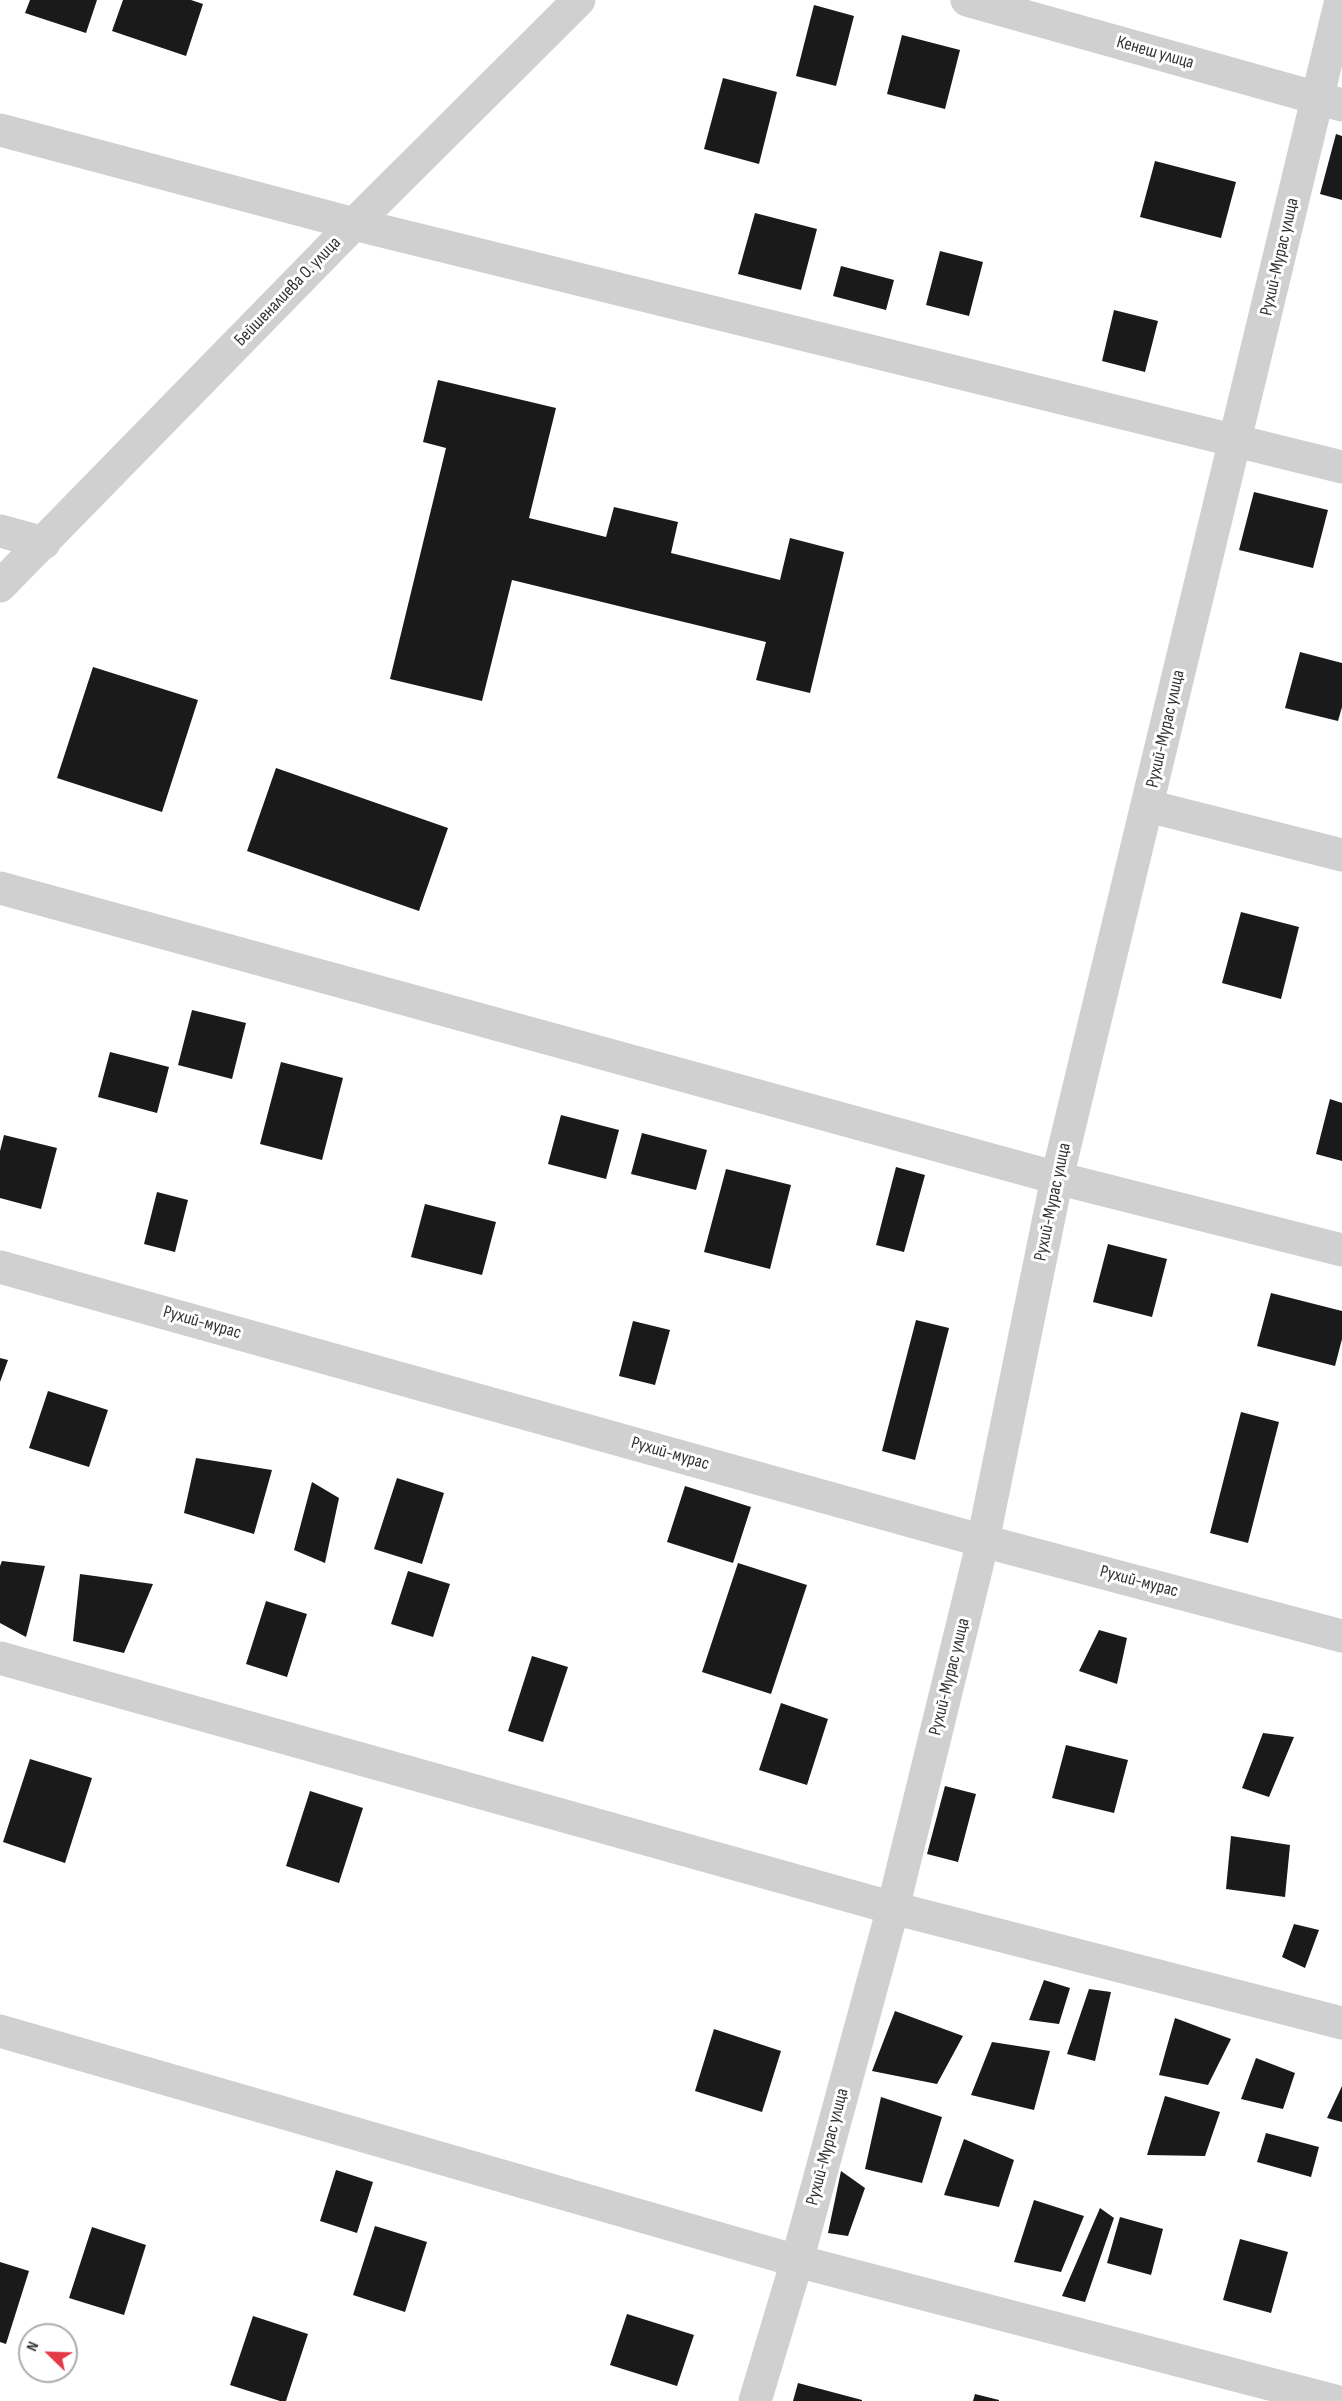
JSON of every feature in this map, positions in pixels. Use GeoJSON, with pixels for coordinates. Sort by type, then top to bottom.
{"type":"FeatureCollection","features":[{"type":"Feature","properties":{"kind":"street","name":"Бейшеналиева О. улица"},"geometry":{"type":"LineString","coordinates":[[0,586],[354,224],[579,0]]}},
{"type":"Feature","properties":{"kind":"street","name":"Кенеш улица"},"geometry":{"type":"LineString","coordinates":[[967,0],[1330,101]]}},
{"type":"Feature","properties":{"kind":"street","name":"Рухий-Мурас улица"},"geometry":{"type":"LineString","coordinates":[[755,2401],[797,2261],[893,1908],[983,1541],[1057,1178],[1236,440],[1330,101],[1341,0]]}},
{"type":"Feature","properties":{"kind":"street"},"geometry":{"type":"LineString","coordinates":[[0,130],[354,224],[1342,467]]}},
{"type":"Feature","properties":{"kind":"street"},"geometry":{"type":"LineString","coordinates":[[0,531],[44,543]]}},
{"type":"Feature","properties":{"kind":"street"},"geometry":{"type":"LineString","coordinates":[[1148,806],[1342,855]]}},
{"type":"Feature","properties":{"kind":"street"},"geometry":{"type":"LineString","coordinates":[[0,888],[1057,1178],[1342,1250]]}},
{"type":"Feature","properties":{"kind":"street","name":"Рухий-мурас"},"geometry":{"type":"LineString","coordinates":[[0,1267],[983,1541],[1342,1636]]}},
{"type":"Feature","properties":{"kind":"street"},"geometry":{"type":"LineString","coordinates":[[0,1658],[893,1908],[1342,2023]]}},
{"type":"Feature","properties":{"kind":"street"},"geometry":{"type":"LineString","coordinates":[[0,2031],[797,2261],[1335,2401]]}},
{"type":"Feature","properties":{"kind":"building"},"geometry":{"type":"Polygon","coordinates":[[[30,0],[97,0],[86,33],[25,13],[30,0]]]}},
{"type":"Feature","properties":{"kind":"building"},"geometry":{"type":"Polygon","coordinates":[[[123,0],[191,0],[203,4],[186,56],[112,31],[123,0]]]}},
{"type":"Feature","properties":{"kind":"building"},"geometry":{"type":"Polygon","coordinates":[[[814,5],[854,16],[836,86],[796,76],[814,5]]]}},
{"type":"Feature","properties":{"kind":"building"},"geometry":{"type":"Polygon","coordinates":[[[902,35],[960,50],[945,109],[887,94],[902,35]]]}},
{"type":"Feature","properties":{"kind":"building"},"geometry":{"type":"Polygon","coordinates":[[[723,78],[777,92],[759,164],[704,149],[723,78]]]}},
{"type":"Feature","properties":{"kind":"building"},"geometry":{"type":"Polygon","coordinates":[[[1336,134],[1342,136],[1342,200],[1320,194],[1336,134]]]}},
{"type":"Feature","properties":{"kind":"building"},"geometry":{"type":"Polygon","coordinates":[[[1155,161],[1236,182],[1221,238],[1140,217],[1155,161]]]}},
{"type":"Feature","properties":{"kind":"building"},"geometry":{"type":"Polygon","coordinates":[[[755,213],[817,229],[801,290],[738,274],[755,213]]]}},
{"type":"Feature","properties":{"kind":"building"},"geometry":{"type":"Polygon","coordinates":[[[940,251],[983,262],[969,316],[926,305],[940,251]]]}},
{"type":"Feature","properties":{"kind":"building"},"geometry":{"type":"Polygon","coordinates":[[[841,266],[894,280],[886,310],[833,296],[841,266]]]}},
{"type":"Feature","properties":{"kind":"building"},"geometry":{"type":"Polygon","coordinates":[[[1114,310],[1158,321],[1145,372],[1102,361],[1114,310]]]}},
{"type":"Feature","properties":{"kind":"building"},"geometry":{"type":"Polygon","coordinates":[[[438,380],[556,408],[529,518],[606,537],[614,507],[678,522],[671,553],[780,580],[790,538],[844,552],[810,693],[756,680],[766,642],[512,580],[482,701],[390,679],[446,448],[423,442],[438,380]]]}},
{"type":"Feature","properties":{"kind":"building"},"geometry":{"type":"Polygon","coordinates":[[[1254,492],[1328,510],[1313,568],[1239,550],[1254,492]]]}},
{"type":"Feature","properties":{"kind":"building"},"geometry":{"type":"Polygon","coordinates":[[[1300,652],[1342,663],[1342,707],[1338,721],[1285,708],[1300,652]]]}},
{"type":"Feature","properties":{"kind":"building"},"geometry":{"type":"Polygon","coordinates":[[[93,667],[198,700],[162,812],[57,778],[93,667]]]}},
{"type":"Feature","properties":{"kind":"building"},"geometry":{"type":"Polygon","coordinates":[[[276,768],[448,828],[419,911],[247,851],[276,768]]]}},
{"type":"Feature","properties":{"kind":"building"},"geometry":{"type":"Polygon","coordinates":[[[1241,912],[1299,927],[1281,999],[1222,983],[1241,912]]]}},
{"type":"Feature","properties":{"kind":"building"},"geometry":{"type":"Polygon","coordinates":[[[192,1010],[246,1023],[232,1079],[178,1065],[192,1010]]]}},
{"type":"Feature","properties":{"kind":"building"},"geometry":{"type":"Polygon","coordinates":[[[110,1052],[169,1067],[157,1113],[98,1097],[110,1052]]]}},
{"type":"Feature","properties":{"kind":"building"},"geometry":{"type":"Polygon","coordinates":[[[281,1062],[343,1078],[322,1160],[260,1144],[281,1062]]]}},
{"type":"Feature","properties":{"kind":"building"},"geometry":{"type":"Polygon","coordinates":[[[1330,1099],[1342,1103],[1342,1161],[1316,1154],[1330,1099]]]}},
{"type":"Feature","properties":{"kind":"building"},"geometry":{"type":"Polygon","coordinates":[[[561,1115],[619,1130],[606,1179],[548,1164],[561,1115]]]}},
{"type":"Feature","properties":{"kind":"building"},"geometry":{"type":"Polygon","coordinates":[[[642,1133],[707,1150],[696,1190],[631,1174],[642,1133]]]}},
{"type":"Feature","properties":{"kind":"building"},"geometry":{"type":"Polygon","coordinates":[[[4,1135],[57,1148],[41,1209],[0,1198],[0,1151],[4,1135]]]}},
{"type":"Feature","properties":{"kind":"building"},"geometry":{"type":"Polygon","coordinates":[[[896,1167],[925,1175],[904,1252],[876,1245],[896,1167]]]}},
{"type":"Feature","properties":{"kind":"building"},"geometry":{"type":"Polygon","coordinates":[[[726,1169],[791,1185],[770,1269],[704,1252],[726,1169]]]}},
{"type":"Feature","properties":{"kind":"building"},"geometry":{"type":"Polygon","coordinates":[[[157,1192],[188,1200],[175,1252],[144,1244],[157,1192]]]}},
{"type":"Feature","properties":{"kind":"building"},"geometry":{"type":"Polygon","coordinates":[[[425,1204],[496,1222],[482,1275],[411,1257],[425,1204]]]}},
{"type":"Feature","properties":{"kind":"building"},"geometry":{"type":"Polygon","coordinates":[[[1108,1244],[1167,1259],[1152,1317],[1093,1302],[1108,1244]]]}},
{"type":"Feature","properties":{"kind":"building"},"geometry":{"type":"Polygon","coordinates":[[[1271,1293],[1342,1311],[1342,1339],[1335,1366],[1257,1346],[1271,1293]]]}},
{"type":"Feature","properties":{"kind":"building"},"geometry":{"type":"Polygon","coordinates":[[[916,1320],[949,1328],[915,1460],[882,1451],[916,1320]]]}},
{"type":"Feature","properties":{"kind":"building"},"geometry":{"type":"Polygon","coordinates":[[[633,1321],[670,1330],[655,1385],[619,1376],[633,1321]]]}},
{"type":"Feature","properties":{"kind":"building"},"geometry":{"type":"Polygon","coordinates":[[[0,1358],[8,1360],[0,1382],[0,1358]]]}},
{"type":"Feature","properties":{"kind":"building"},"geometry":{"type":"Polygon","coordinates":[[[48,1391],[108,1410],[89,1467],[29,1448],[48,1391]]]}},
{"type":"Feature","properties":{"kind":"building"},"geometry":{"type":"Polygon","coordinates":[[[1241,1412],[1279,1422],[1248,1543],[1210,1533],[1241,1412]]]}},
{"type":"Feature","properties":{"kind":"building"},"geometry":{"type":"Polygon","coordinates":[[[196,1458],[272,1470],[254,1534],[184,1513],[196,1458]]]}},
{"type":"Feature","properties":{"kind":"building"},"geometry":{"type":"Polygon","coordinates":[[[397,1478],[444,1493],[422,1564],[374,1549],[397,1478]]]}},
{"type":"Feature","properties":{"kind":"building"},"geometry":{"type":"Polygon","coordinates":[[[312,1482],[339,1498],[325,1563],[294,1550],[312,1482]]]}},
{"type":"Feature","properties":{"kind":"building"},"geometry":{"type":"Polygon","coordinates":[[[685,1486],[751,1507],[733,1563],[667,1542],[685,1486]]]}},
{"type":"Feature","properties":{"kind":"building"},"geometry":{"type":"Polygon","coordinates":[[[2,1561],[45,1566],[26,1637],[0,1623],[0,1566],[2,1561]]]}},
{"type":"Feature","properties":{"kind":"building"},"geometry":{"type":"Polygon","coordinates":[[[738,1563],[807,1585],[771,1694],[702,1672],[738,1563]]]}},
{"type":"Feature","properties":{"kind":"building"},"geometry":{"type":"Polygon","coordinates":[[[408,1571],[450,1584],[433,1637],[391,1624],[408,1571]]]}},
{"type":"Feature","properties":{"kind":"building"},"geometry":{"type":"Polygon","coordinates":[[[80,1574],[153,1584],[124,1653],[73,1641],[80,1574]]]}},
{"type":"Feature","properties":{"kind":"building"},"geometry":{"type":"Polygon","coordinates":[[[266,1601],[307,1614],[287,1677],[246,1664],[266,1601]]]}},
{"type":"Feature","properties":{"kind":"building"},"geometry":{"type":"Polygon","coordinates":[[[1099,1630],[1127,1638],[1117,1684],[1079,1671],[1099,1630]]]}},
{"type":"Feature","properties":{"kind":"building"},"geometry":{"type":"Polygon","coordinates":[[[532,1656],[568,1667],[543,1742],[508,1731],[532,1656]]]}},
{"type":"Feature","properties":{"kind":"building"},"geometry":{"type":"Polygon","coordinates":[[[781,1703],[828,1719],[807,1785],[759,1770],[781,1703]]]}},
{"type":"Feature","properties":{"kind":"building"},"geometry":{"type":"Polygon","coordinates":[[[1263,1733],[1294,1737],[1269,1797],[1242,1788],[1263,1733]]]}},
{"type":"Feature","properties":{"kind":"building"},"geometry":{"type":"Polygon","coordinates":[[[1066,1745],[1128,1760],[1114,1813],[1052,1798],[1066,1745]]]}},
{"type":"Feature","properties":{"kind":"building"},"geometry":{"type":"Polygon","coordinates":[[[30,1759],[92,1778],[65,1863],[3,1842],[30,1759]]]}},
{"type":"Feature","properties":{"kind":"building"},"geometry":{"type":"Polygon","coordinates":[[[945,1786],[976,1794],[958,1862],[927,1854],[945,1786]]]}},
{"type":"Feature","properties":{"kind":"building"},"geometry":{"type":"Polygon","coordinates":[[[310,1791],[363,1808],[339,1883],[286,1866],[310,1791]]]}},
{"type":"Feature","properties":{"kind":"building"},"geometry":{"type":"Polygon","coordinates":[[[1231,1836],[1290,1845],[1285,1897],[1226,1889],[1231,1836]]]}},
{"type":"Feature","properties":{"kind":"building"},"geometry":{"type":"Polygon","coordinates":[[[1294,1924],[1319,1930],[1305,1968],[1282,1957],[1294,1924]]]}},
{"type":"Feature","properties":{"kind":"building"},"geometry":{"type":"Polygon","coordinates":[[[1044,1980],[1070,1988],[1059,2024],[1029,2020],[1044,1980]]]}},
{"type":"Feature","properties":{"kind":"building"},"geometry":{"type":"Polygon","coordinates":[[[1089,1989],[1111,1992],[1095,2061],[1067,2054],[1089,1989]]]}},
{"type":"Feature","properties":{"kind":"building"},"geometry":{"type":"Polygon","coordinates":[[[895,2011],[963,2036],[937,2084],[872,2071],[895,2011]]]}},
{"type":"Feature","properties":{"kind":"building"},"geometry":{"type":"Polygon","coordinates":[[[1175,2018],[1231,2039],[1208,2085],[1159,2075],[1175,2018]]]}},
{"type":"Feature","properties":{"kind":"building"},"geometry":{"type":"Polygon","coordinates":[[[714,2029],[781,2051],[762,2112],[695,2091],[714,2029]]]}},
{"type":"Feature","properties":{"kind":"building"},"geometry":{"type":"Polygon","coordinates":[[[992,2042],[1050,2051],[1034,2110],[971,2095],[992,2042]]]}},
{"type":"Feature","properties":{"kind":"building"},"geometry":{"type":"Polygon","coordinates":[[[1256,2058],[1295,2073],[1283,2109],[1241,2099],[1256,2058]]]}},
{"type":"Feature","properties":{"kind":"building"},"geometry":{"type":"Polygon","coordinates":[[[1342,2086],[1342,2122],[1327,2118],[1342,2086]]]}},
{"type":"Feature","properties":{"kind":"building"},"geometry":{"type":"Polygon","coordinates":[[[1165,2096],[1220,2112],[1205,2156],[1147,2155],[1165,2096]]]}},
{"type":"Feature","properties":{"kind":"building"},"geometry":{"type":"Polygon","coordinates":[[[881,2097],[942,2117],[922,2183],[865,2169],[881,2097]]]}},
{"type":"Feature","properties":{"kind":"building"},"geometry":{"type":"Polygon","coordinates":[[[1266,2133],[1319,2147],[1311,2177],[1257,2162],[1266,2133]]]}},
{"type":"Feature","properties":{"kind":"building"},"geometry":{"type":"Polygon","coordinates":[[[964,2139],[1014,2160],[999,2207],[944,2195],[964,2139]]]}},
{"type":"Feature","properties":{"kind":"building"},"geometry":{"type":"Polygon","coordinates":[[[336,2170],[373,2182],[357,2233],[320,2221],[336,2170]]]}},
{"type":"Feature","properties":{"kind":"building"},"geometry":{"type":"Polygon","coordinates":[[[841,2171],[865,2188],[848,2236],[828,2233],[841,2171]]]}},
{"type":"Feature","properties":{"kind":"building"},"geometry":{"type":"Polygon","coordinates":[[[1034,2200],[1084,2216],[1061,2272],[1014,2262],[1034,2200]]]}},
{"type":"Feature","properties":{"kind":"building"},"geometry":{"type":"Polygon","coordinates":[[[1100,2208],[1114,2218],[1085,2302],[1062,2296],[1100,2208]]]}},
{"type":"Feature","properties":{"kind":"building"},"geometry":{"type":"Polygon","coordinates":[[[1120,2217],[1163,2229],[1151,2275],[1107,2263],[1120,2217]]]}},
{"type":"Feature","properties":{"kind":"building"},"geometry":{"type":"Polygon","coordinates":[[[375,2226],[427,2242],[405,2312],[353,2295],[375,2226]]]}},
{"type":"Feature","properties":{"kind":"building"},"geometry":{"type":"Polygon","coordinates":[[[92,2227],[146,2245],[124,2315],[69,2298],[92,2227]]]}},
{"type":"Feature","properties":{"kind":"building"},"geometry":{"type":"Polygon","coordinates":[[[1240,2239],[1288,2252],[1271,2313],[1223,2300],[1240,2239]]]}},
{"type":"Feature","properties":{"kind":"building"},"geometry":{"type":"Polygon","coordinates":[[[0,2262],[29,2271],[6,2344],[0,2342],[0,2262]]]}},
{"type":"Feature","properties":{"kind":"building"},"geometry":{"type":"Polygon","coordinates":[[[627,2314],[694,2335],[677,2386],[610,2365],[627,2314]]]}},
{"type":"Feature","properties":{"kind":"building"},"geometry":{"type":"Polygon","coordinates":[[[253,2316],[308,2334],[286,2401],[230,2385],[253,2316]]]}},
{"type":"Feature","properties":{"kind":"building"},"geometry":{"type":"Polygon","coordinates":[[[798,2383],[862,2400],[862,2401],[793,2401],[798,2383]]]}},
{"type":"Feature","properties":{"kind":"building"},"geometry":{"type":"Polygon","coordinates":[[[975,2394],[999,2400],[999,2401],[973,2401],[975,2394]]]}}]}
